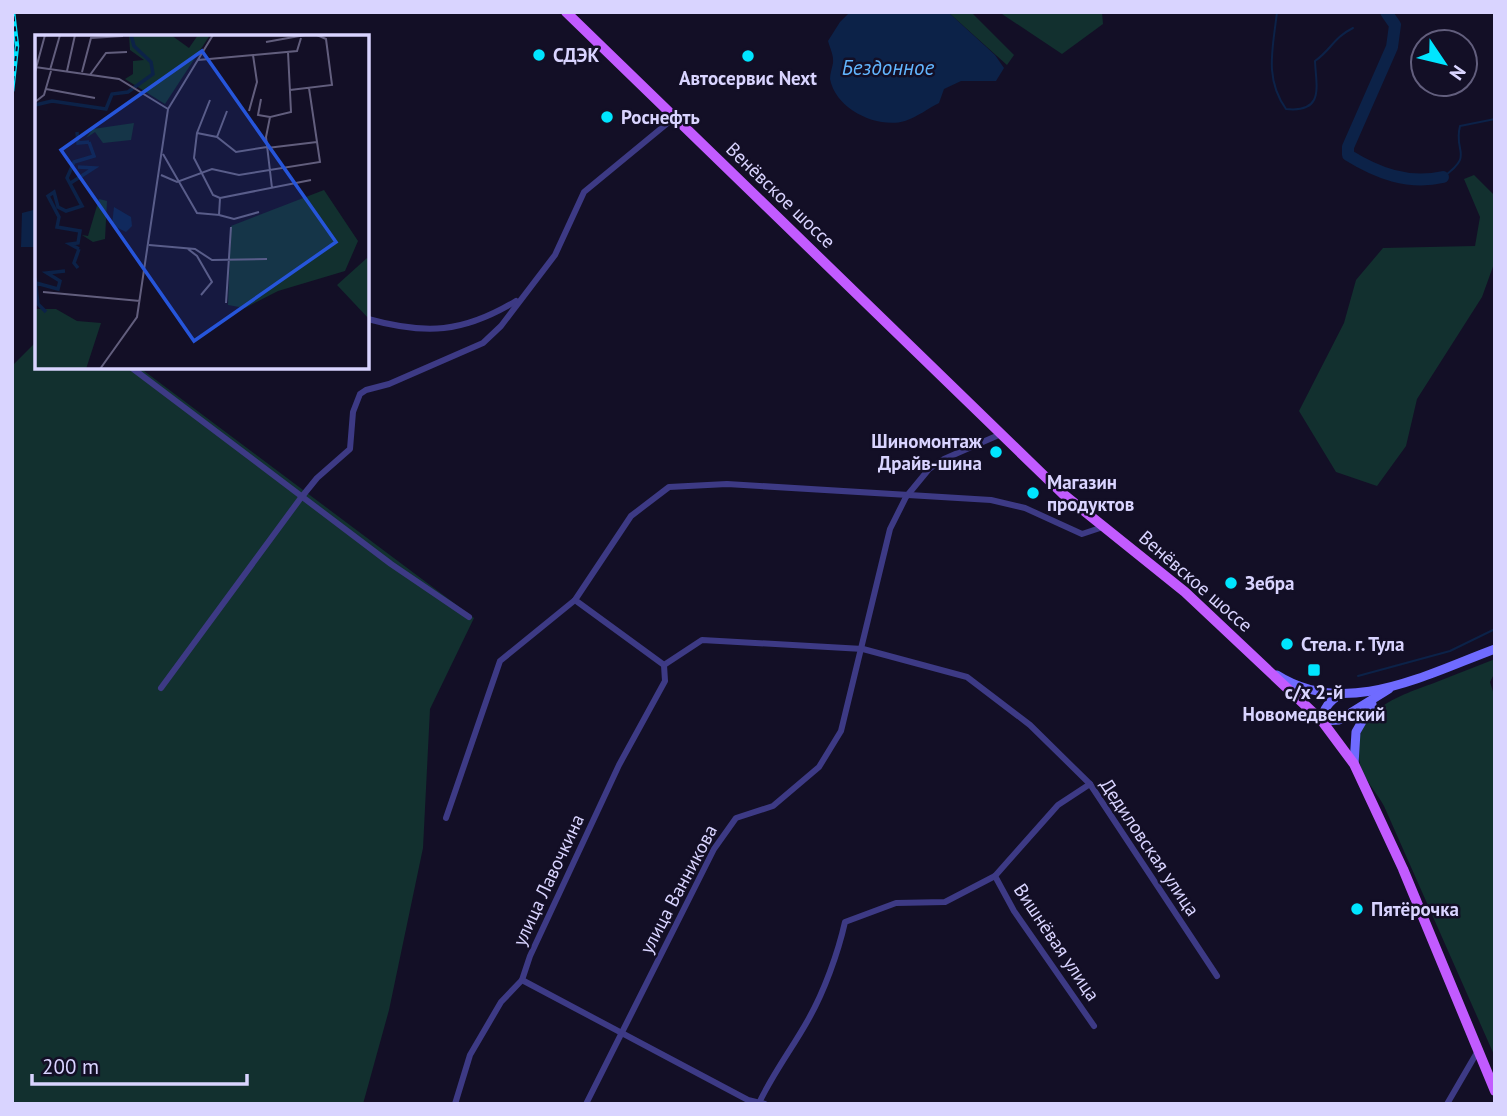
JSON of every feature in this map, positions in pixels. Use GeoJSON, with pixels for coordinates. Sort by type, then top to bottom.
{"type":"FeatureCollection","features":[{"type":"Feature","properties":{"kind":"main road","name":"Венёвское шоссе"},"geometry":{"type":"LineString","coordinates":[[566,12],[1063,494],[1176,583],[1322,721],[1354,764],[1403,869],[1495,1091]]}},
{"type":"Feature","properties":{"kind":"main road"},"geometry":{"type":"LineString","coordinates":[[1270,670],[1299,687],[1340,694],[1391,688],[1495,649]]}},
{"type":"Feature","properties":{"kind":"main road"},"geometry":{"type":"LineString","coordinates":[[1340,694],[1324,710],[1322,721],[1339,720],[1391,688]]}},
{"type":"Feature","properties":{"kind":"main road"},"geometry":{"type":"LineString","coordinates":[[1354,764],[1356,732],[1377,698]]}},
{"type":"Feature","properties":{"kind":"street"},"geometry":{"type":"LineString","coordinates":[[161,688],[302,496],[317,478],[350,449],[353,412],[360,394],[483,343],[500,326],[555,255],[584,192],[675,117]]}},
{"type":"Feature","properties":{"kind":"street"},"geometry":{"type":"LineString","coordinates":[[369,319],[420,329],[445,329],[472,321],[520,298]]}},
{"type":"Feature","properties":{"kind":"street"},"geometry":{"type":"LineString","coordinates":[[133,369],[391,564],[468,617]]}},
{"type":"Feature","properties":{"kind":"street","name":"улица Ванникова"},"geometry":{"type":"LineString","coordinates":[[586,1104],[714,849],[736,818],[773,806],[819,767],[841,731],[890,529],[906,497],[929,469],[944,459],[1001,434]]}},
{"type":"Feature","properties":{"kind":"street"},"geometry":{"type":"LineString","coordinates":[[446,818],[500,661],[575,600],[631,516],[669,487],[727,484],[906,497],[992,500],[1025,508],[1082,534],[1103,527]]}},
{"type":"Feature","properties":{"kind":"street"},"geometry":{"type":"LineString","coordinates":[[575,600],[664,666]]}},
{"type":"Feature","properties":{"kind":"street","name":"Дедиловская улица"},"geometry":{"type":"LineString","coordinates":[[664,666],[702,639],[863,649],[967,677],[1030,725],[1090,784],[1217,976]]}},
{"type":"Feature","properties":{"kind":"street","name":"улица Лавочкина"},"geometry":{"type":"LineString","coordinates":[[455,1104],[470,1055],[501,1002],[522,980],[530,956],[619,765],[666,681],[664,666]]}},
{"type":"Feature","properties":{"kind":"street"},"geometry":{"type":"LineString","coordinates":[[522,980],[747,1102],[763,1102],[774,1074],[809,1018],[840,943],[845,922],[896,903],[945,902],[995,876],[1058,805],[1090,784]]}},
{"type":"Feature","properties":{"kind":"street","name":"Вишнёвая улица"},"geometry":{"type":"LineString","coordinates":[[995,876],[1014,911],[1094,1026]]}},
{"type":"Feature","properties":{"kind":"street"},"geometry":{"type":"LineString","coordinates":[[1447,1104],[1479,1049]]}},
{"type":"Feature","properties":{"kind":"green space"},"geometry":{"type":"Polygon","coordinates":[[[948,12],[971,12],[1014,55],[1007,65],[948,12]]]}},
{"type":"Feature","properties":{"kind":"green space"},"geometry":{"type":"Polygon","coordinates":[[[999,12],[1102,12],[1103,24],[1062,54],[999,12]]]}},
{"type":"Feature","properties":{"kind":"green space"},"geometry":{"type":"Polygon","coordinates":[[[1474,175],[1495,196],[1495,261],[1482,297],[1417,399],[1406,446],[1377,486],[1336,472],[1299,411],[1344,323],[1356,280],[1383,248],[1475,246],[1480,217],[1464,179],[1474,175]]]}},
{"type":"Feature","properties":{"kind":"green space"},"geometry":{"type":"Polygon","coordinates":[[[35,343],[35,369],[141,369],[474,618],[430,709],[423,848],[389,1010],[363,1104],[12,1104],[12,366],[35,343]]]}},
{"type":"Feature","properties":{"kind":"green space"},"geometry":{"type":"Polygon","coordinates":[[[1495,659],[1495,672],[1490,682],[1495,698],[1495,1057],[1384,806],[1362,769],[1358,746],[1369,719],[1391,701],[1495,659]]]}},
{"type":"Feature","properties":{"kind":"water","name":"Бездонное"},"geometry":{"type":"Polygon","coordinates":[[[850,12],[948,12],[995,55],[1004,68],[996,81],[961,81],[944,89],[939,103],[905,121],[883,122],[860,115],[840,100],[830,79],[833,60],[828,41],[850,12]]]}},
{"type":"Feature","properties":{"kind":"water"},"geometry":{"type":"Polygon","coordinates":[[[35,210],[35,247],[21,247],[22,213],[35,210]]]}},
{"type":"Feature","properties":{"kind":"waterway"},"geometry":{"type":"LineString","coordinates":[[1277,12],[1272,74],[1286,109],[1307,107],[1313,102],[1317,88],[1315,61],[1353,28]]}},
{"type":"Feature","properties":{"kind":"waterway"},"geometry":{"type":"LineString","coordinates":[[1386,12],[1395,25],[1392,47],[1348,147],[1348,155],[1393,176],[1417,179],[1443,177]]}},
{"type":"Feature","properties":{"kind":"waterway"},"geometry":{"type":"LineString","coordinates":[[1443,177],[1461,158],[1460,126],[1495,119]]}},
{"type":"Feature","properties":{"kind":"waterway"},"geometry":{"type":"LineString","coordinates":[[1358,676],[1450,651],[1495,629]]}},
{"type":"Feature","properties":{"kind":"railway"},"geometry":{"type":"LineString","coordinates":[[12,91],[17,46],[13,12]]}},
{"type":"Feature","properties":{"kind":"place","name":"СДЭК"},"geometry":{"type":"Point","coordinates":[539,55]}},
{"type":"Feature","properties":{"kind":"place","name":"Автосервис Next"},"geometry":{"type":"Point","coordinates":[748,56]}},
{"type":"Feature","properties":{"kind":"place","name":"Роснефть"},"geometry":{"type":"Point","coordinates":[607,117]}},
{"type":"Feature","properties":{"kind":"place","name":"Шиномонтаж Драйв-шина"},"geometry":{"type":"Point","coordinates":[996,452]}},
{"type":"Feature","properties":{"kind":"place","name":"Магазин продуктов"},"geometry":{"type":"Point","coordinates":[1033,493]}},
{"type":"Feature","properties":{"kind":"place","name":"Зебра"},"geometry":{"type":"Point","coordinates":[1231,583]}},
{"type":"Feature","properties":{"kind":"place","name":"Стела. г. Тула"},"geometry":{"type":"Point","coordinates":[1287,644]}},
{"type":"Feature","properties":{"kind":"place","name":"с/х 2-й Новомедвенский"},"geometry":{"type":"Point","coordinates":[1314,670]}},
{"type":"Feature","properties":{"kind":"place","name":"Пятёрочка"},"geometry":{"type":"Point","coordinates":[1357,909]}}]}
